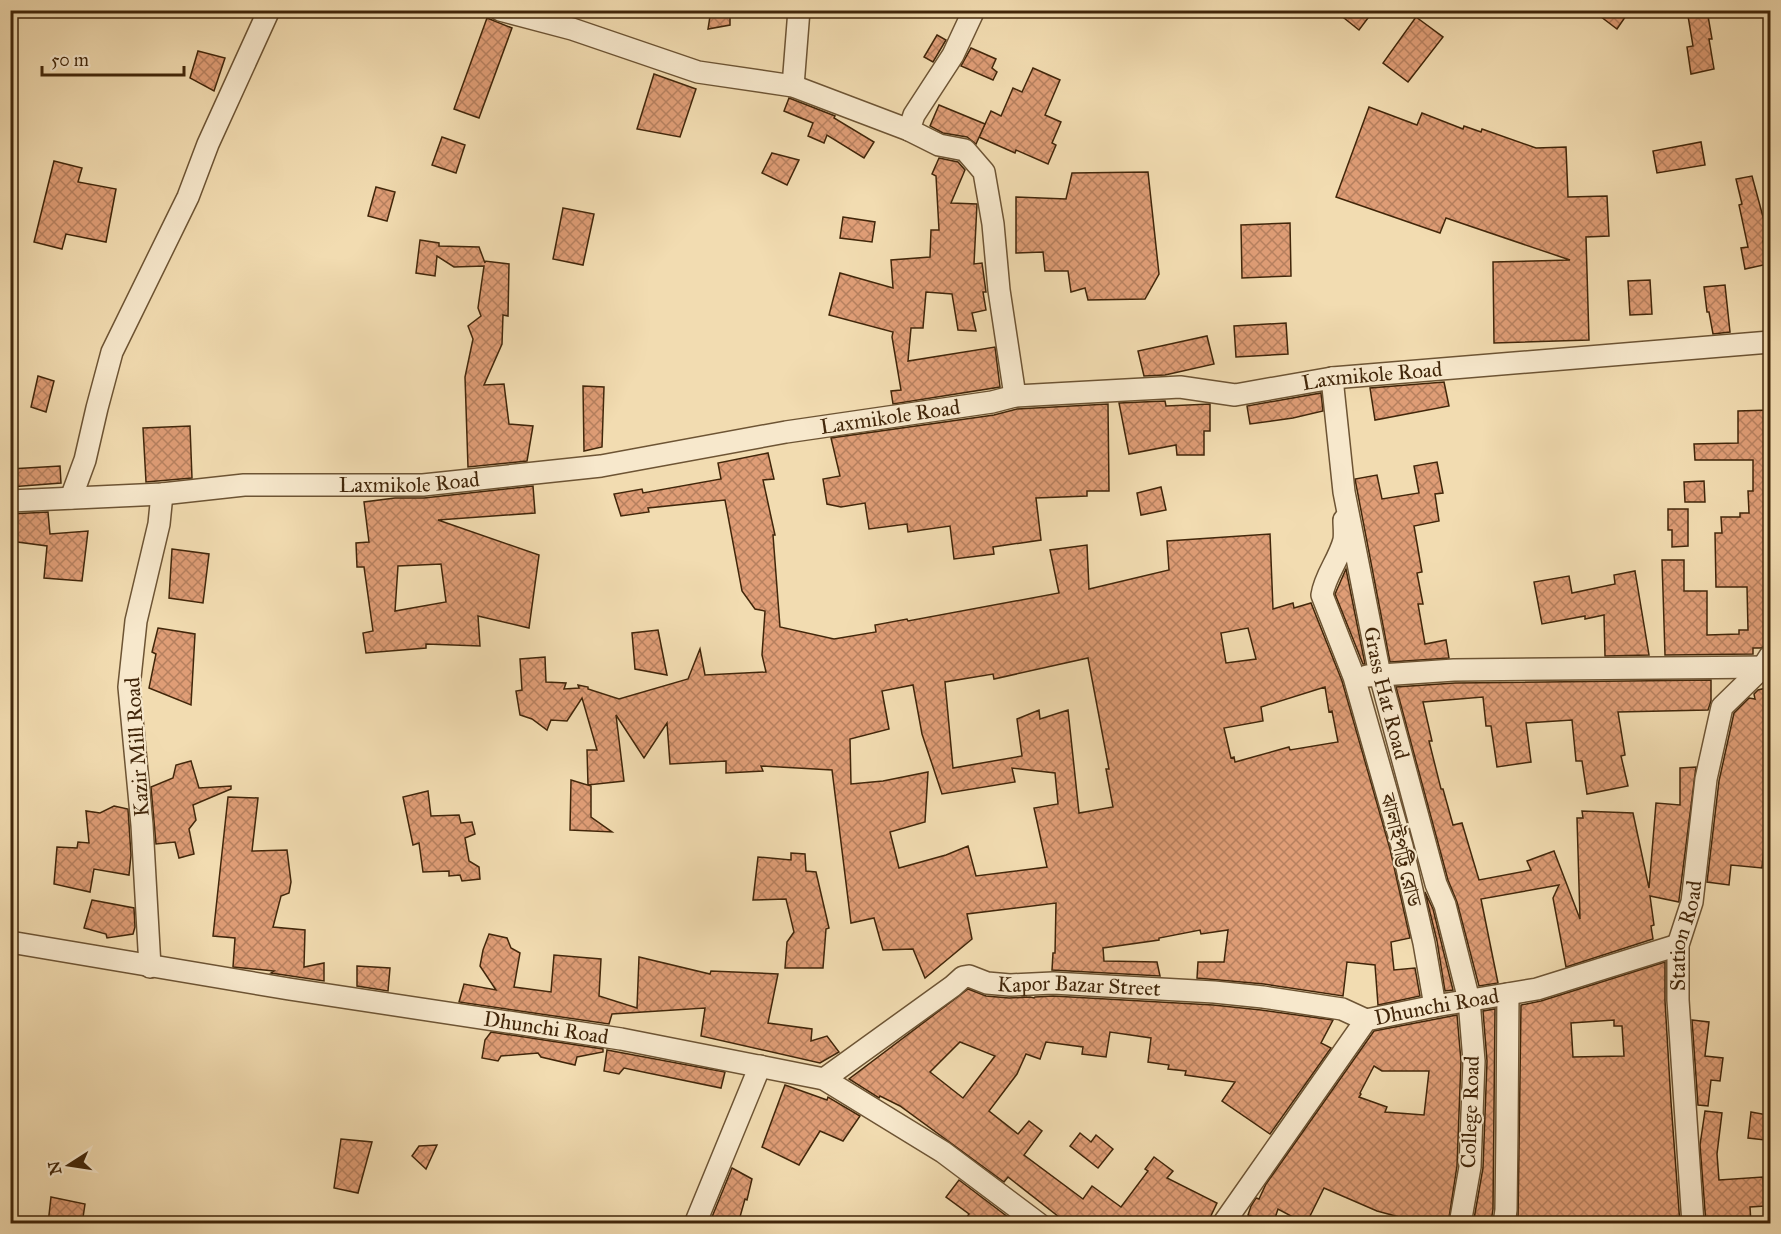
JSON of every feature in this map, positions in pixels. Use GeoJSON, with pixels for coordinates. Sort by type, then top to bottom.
{"type":"FeatureCollection","features":[{"type":"Feature","properties":{"kind":"street"},"geometry":{"type":"LineString","coordinates":[[71,498],[85,460],[112,352],[188,197],[208,144],[269,10]]}},
{"type":"Feature","properties":{"kind":"street"},"geometry":{"type":"LineString","coordinates":[[500,10],[572,29],[698,72],[793,86],[909,130],[939,145],[965,150],[984,172],[1015,396]]}},
{"type":"Feature","properties":{"kind":"street"},"geometry":{"type":"LineString","coordinates":[[793,86],[799,10]]}},
{"type":"Feature","properties":{"kind":"street"},"geometry":{"type":"LineString","coordinates":[[909,130],[914,115],[953,55],[974,10]]}},
{"type":"Feature","properties":{"kind":"street","name":"Laxmikole Road"},"geometry":{"type":"LineString","coordinates":[[10,501],[162,494],[244,485],[423,485],[601,466],[786,432],[992,402],[1015,396],[1180,387],[1235,395],[1332,378],[1770,342]]}},
{"type":"Feature","properties":{"kind":"street","name":"Grass Hat Road"},"geometry":{"type":"LineString","coordinates":[[1332,378],[1344,492],[1380,675],[1468,1000]]}},
{"type":"Feature","properties":{"kind":"street","name":"ঝালাইপট্টি রোড"},"geometry":{"type":"LineString","coordinates":[[1344,492],[1344,539],[1324,582],[1322,595],[1354,677],[1402,846],[1424,943],[1435,1006]]}},
{"type":"Feature","properties":{"kind":"street","name":"Kazir Mill Road"},"geometry":{"type":"LineString","coordinates":[[150,967],[142,825],[129,687],[136,621],[159,524],[162,494]]}},
{"type":"Feature","properties":{"kind":"street"},"geometry":{"type":"LineString","coordinates":[[1354,677],[1454,670],[1768,664]]}},
{"type":"Feature","properties":{"kind":"street","name":"Station Road"},"geometry":{"type":"LineString","coordinates":[[1693,1224],[1678,1000],[1678,945],[1692,902],[1706,779],[1722,707],[1768,664]]}},
{"type":"Feature","properties":{"kind":"street","name":"Dhunchi Road"},"geometry":{"type":"LineString","coordinates":[[10,942],[150,967],[621,1039],[824,1079],[944,1152],[1039,1224]]}},
{"type":"Feature","properties":{"kind":"street","name":"Dhunchi Road"},"geometry":{"type":"LineString","coordinates":[[1223,1224],[1366,1020],[1537,989],[1678,945]]}},
{"type":"Feature","properties":{"kind":"street","name":"Kapor Bazar Street"},"geometry":{"type":"LineString","coordinates":[[824,1079],[963,977],[969,976],[987,983],[1010,985],[1053,983],[1263,997],[1342,1009],[1366,1020]]}},
{"type":"Feature","properties":{"kind":"street"},"geometry":{"type":"LineString","coordinates":[[1504,1224],[1508,994]]}},
{"type":"Feature","properties":{"kind":"street","name":"College Road"},"geometry":{"type":"LineString","coordinates":[[1461,1224],[1471,1155],[1474,1061],[1468,1000]]}},
{"type":"Feature","properties":{"kind":"street"},"geometry":{"type":"LineString","coordinates":[[695,1224],[760,1066]]}},
{"type":"Feature","properties":{"kind":"building"},"geometry":{"type":"Polygon","coordinates":[[[711,10],[730,10],[730,25],[708,29],[711,10]]]}},
{"type":"Feature","properties":{"kind":"building"},"geometry":{"type":"Polygon","coordinates":[[[1334,10],[1374,10],[1359,30],[1334,10]]]}},
{"type":"Feature","properties":{"kind":"building"},"geometry":{"type":"Polygon","coordinates":[[[1592,10],[1630,10],[1617,29],[1592,10]]]}},
{"type":"Feature","properties":{"kind":"building"},"geometry":{"type":"Polygon","coordinates":[[[1687,10],[1707,10],[1714,69],[1691,74],[1687,47],[1693,46],[1687,10]]]}},
{"type":"Feature","properties":{"kind":"building"},"geometry":{"type":"Polygon","coordinates":[[[1416,17],[1443,37],[1408,82],[1383,63],[1416,17]]]}},
{"type":"Feature","properties":{"kind":"building"},"geometry":{"type":"Polygon","coordinates":[[[487,18],[512,28],[479,118],[454,109],[487,18]]]}},
{"type":"Feature","properties":{"kind":"building"},"geometry":{"type":"Polygon","coordinates":[[[937,35],[946,40],[933,62],[924,57],[937,35]]]}},
{"type":"Feature","properties":{"kind":"building"},"geometry":{"type":"Polygon","coordinates":[[[971,48],[996,59],[992,68],[997,72],[993,80],[961,66],[971,48]]]}},
{"type":"Feature","properties":{"kind":"building"},"geometry":{"type":"Polygon","coordinates":[[[198,51],[225,58],[214,91],[190,78],[198,51]]]}},
{"type":"Feature","properties":{"kind":"building"},"geometry":{"type":"Polygon","coordinates":[[[1033,68],[1060,80],[1045,115],[1061,122],[1052,143],[1056,145],[1048,164],[979,137],[991,111],[1001,116],[1013,88],[1022,92],[1033,68]]]}},
{"type":"Feature","properties":{"kind":"building"},"geometry":{"type":"Polygon","coordinates":[[[654,74],[696,89],[680,137],[637,129],[654,74]]]}},
{"type":"Feature","properties":{"kind":"building"},"geometry":{"type":"Polygon","coordinates":[[[789,98],[835,116],[834,118],[874,142],[864,158],[827,135],[824,143],[808,136],[813,123],[784,111],[789,98]]]}},
{"type":"Feature","properties":{"kind":"building"},"geometry":{"type":"Polygon","coordinates":[[[939,105],[985,124],[976,144],[967,137],[943,133],[930,126],[939,105]]]}},
{"type":"Feature","properties":{"kind":"building"},"geometry":{"type":"Polygon","coordinates":[[[1369,107],[1417,125],[1422,113],[1463,129],[1464,126],[1481,132],[1482,129],[1536,148],[1566,147],[1568,197],[1607,196],[1609,236],[1586,237],[1589,340],[1494,343],[1493,262],[1570,260],[1446,218],[1440,233],[1336,197],[1369,107]]]}},
{"type":"Feature","properties":{"kind":"building"},"geometry":{"type":"Polygon","coordinates":[[[442,137],[465,145],[456,173],[432,165],[442,137]]]}},
{"type":"Feature","properties":{"kind":"building"},"geometry":{"type":"Polygon","coordinates":[[[1701,142],[1705,165],[1657,173],[1653,151],[1701,142]]]}},
{"type":"Feature","properties":{"kind":"building"},"geometry":{"type":"Polygon","coordinates":[[[772,153],[799,160],[787,185],[762,173],[772,153]]]}},
{"type":"Feature","properties":{"kind":"building"},"geometry":{"type":"Polygon","coordinates":[[[939,158],[958,162],[965,170],[951,203],[977,204],[974,264],[982,263],[986,310],[972,313],[976,331],[958,330],[952,294],[926,292],[923,328],[911,328],[908,361],[995,347],[1000,387],[893,404],[891,391],[901,390],[893,332],[829,315],[840,273],[893,288],[891,260],[930,257],[931,230],[939,230],[936,176],[932,174],[939,158]]]}},
{"type":"Feature","properties":{"kind":"building"},"geometry":{"type":"Polygon","coordinates":[[[54,161],[82,168],[78,182],[116,189],[106,242],[66,234],[62,249],[34,242],[54,161]]]}},
{"type":"Feature","properties":{"kind":"building"},"geometry":{"type":"Polygon","coordinates":[[[1148,172],[1159,274],[1145,299],[1088,300],[1085,288],[1071,292],[1068,271],[1045,271],[1043,252],[1016,253],[1016,197],[1066,199],[1072,173],[1148,172]]]}},
{"type":"Feature","properties":{"kind":"building"},"geometry":{"type":"Polygon","coordinates":[[[1752,176],[1769,239],[1763,241],[1768,264],[1745,269],[1741,248],[1748,247],[1736,179],[1752,176]]]}},
{"type":"Feature","properties":{"kind":"building"},"geometry":{"type":"Polygon","coordinates":[[[376,187],[395,192],[387,221],[368,216],[376,187]]]}},
{"type":"Feature","properties":{"kind":"building"},"geometry":{"type":"Polygon","coordinates":[[[563,208],[594,214],[583,265],[553,259],[563,208]]]}},
{"type":"Feature","properties":{"kind":"building"},"geometry":{"type":"Polygon","coordinates":[[[843,217],[875,222],[872,242],[840,238],[843,217]]]}},
{"type":"Feature","properties":{"kind":"building"},"geometry":{"type":"Polygon","coordinates":[[[1290,223],[1291,276],[1242,278],[1241,225],[1290,223]]]}},
{"type":"Feature","properties":{"kind":"building"},"geometry":{"type":"Polygon","coordinates":[[[420,240],[439,243],[439,246],[479,247],[485,263],[485,261],[509,264],[508,316],[503,315],[502,344],[484,385],[504,384],[509,424],[533,426],[527,461],[468,467],[465,377],[473,339],[468,326],[481,316],[478,308],[484,266],[454,267],[437,256],[435,276],[416,273],[420,240]]]}},
{"type":"Feature","properties":{"kind":"building"},"geometry":{"type":"Polygon","coordinates":[[[1650,280],[1652,314],[1630,315],[1628,281],[1650,280]]]}},
{"type":"Feature","properties":{"kind":"building"},"geometry":{"type":"Polygon","coordinates":[[[1725,285],[1730,332],[1713,334],[1704,287],[1725,285]]]}},
{"type":"Feature","properties":{"kind":"building"},"geometry":{"type":"Polygon","coordinates":[[[1286,323],[1288,354],[1236,357],[1234,326],[1286,323]]]}},
{"type":"Feature","properties":{"kind":"building"},"geometry":{"type":"Polygon","coordinates":[[[1207,336],[1214,364],[1165,375],[1144,376],[1138,351],[1207,336]]]}},
{"type":"Feature","properties":{"kind":"building"},"geometry":{"type":"Polygon","coordinates":[[[38,376],[54,381],[46,412],[31,407],[38,376]]]}},
{"type":"Feature","properties":{"kind":"building"},"geometry":{"type":"Polygon","coordinates":[[[1444,382],[1449,406],[1375,420],[1370,388],[1444,382]]]}},
{"type":"Feature","properties":{"kind":"building"},"geometry":{"type":"Polygon","coordinates":[[[583,386],[604,387],[602,447],[584,451],[583,386]]]}},
{"type":"Feature","properties":{"kind":"building"},"geometry":{"type":"Polygon","coordinates":[[[1321,393],[1323,411],[1250,424],[1247,406],[1321,393]]]}},
{"type":"Feature","properties":{"kind":"building"},"geometry":{"type":"Polygon","coordinates":[[[1165,401],[1166,406],[1210,404],[1210,431],[1204,431],[1204,455],[1177,455],[1176,445],[1129,454],[1119,403],[1165,401]]]}},
{"type":"Feature","properties":{"kind":"building"},"geometry":{"type":"Polygon","coordinates":[[[1108,404],[1109,491],[1087,491],[1087,496],[1036,498],[1041,540],[993,547],[994,554],[954,559],[950,526],[908,532],[907,524],[869,529],[865,503],[841,507],[827,504],[823,479],[840,476],[831,438],[994,415],[1017,409],[1108,404]]]}},
{"type":"Feature","properties":{"kind":"building"},"geometry":{"type":"Polygon","coordinates":[[[1770,410],[1770,559],[1765,559],[1769,644],[1761,648],[1753,648],[1753,654],[1665,655],[1662,560],[1684,560],[1684,591],[1707,591],[1707,635],[1739,634],[1739,630],[1748,630],[1747,587],[1716,587],[1715,533],[1722,533],[1721,517],[1740,517],[1740,513],[1749,513],[1748,491],[1753,491],[1753,460],[1695,460],[1694,444],[1738,443],[1738,411],[1770,410]]]}},
{"type":"Feature","properties":{"kind":"building"},"geometry":{"type":"Polygon","coordinates":[[[190,426],[192,478],[146,482],[143,428],[190,426]]]}},
{"type":"Feature","properties":{"kind":"building"},"geometry":{"type":"Polygon","coordinates":[[[768,453],[774,479],[763,480],[775,535],[773,535],[780,627],[834,639],[876,632],[875,625],[1059,593],[1050,550],[1087,545],[1089,589],[1169,570],[1167,541],[1270,534],[1273,609],[1293,603],[1294,608],[1311,603],[1342,681],[1390,849],[1410,938],[1391,942],[1394,970],[1415,968],[1420,996],[1378,1005],[1375,965],[1347,962],[1343,996],[1264,984],[1197,978],[1198,962],[1224,962],[1228,930],[1201,934],[1200,930],[1159,938],[1159,940],[1103,948],[1104,961],[1157,962],[1160,976],[1052,970],[1053,953],[1055,953],[1056,903],[967,914],[972,939],[925,978],[913,949],[883,950],[874,918],[851,923],[832,770],[761,766],[763,771],[726,773],[726,761],[670,764],[667,723],[644,758],[616,715],[624,781],[588,785],[587,750],[597,750],[582,698],[567,721],[551,720],[547,730],[532,719],[520,715],[516,691],[522,690],[520,659],[545,657],[546,682],[566,683],[564,689],[579,688],[578,685],[588,687],[588,689],[619,699],[688,679],[700,649],[705,675],[766,672],[762,655],[765,611],[755,609],[742,591],[725,500],[648,508],[649,512],[621,516],[614,494],[642,489],[643,493],[721,479],[718,463],[768,453]],[[1248,628],[1221,633],[1226,663],[1256,659],[1248,628]],[[1088,658],[994,679],[993,674],[945,682],[953,768],[1022,756],[1017,719],[1039,710],[1040,719],[1068,710],[1079,813],[1113,807],[1106,769],[1109,769],[1088,658]],[[913,685],[882,691],[889,729],[850,739],[851,784],[883,781],[928,772],[925,822],[890,832],[899,868],[946,855],[968,846],[976,876],[1047,867],[1034,808],[1058,804],[1055,773],[1012,768],[1015,782],[942,794],[922,734],[913,685]],[[1325,687],[1261,707],[1263,721],[1224,728],[1231,758],[1234,757],[1235,762],[1289,747],[1290,750],[1338,742],[1332,711],[1329,712],[1325,687]]]}},
{"type":"Feature","properties":{"kind":"building"},"geometry":{"type":"Polygon","coordinates":[[[1437,462],[1443,493],[1435,494],[1439,521],[1414,526],[1422,572],[1417,573],[1423,604],[1418,604],[1425,644],[1446,640],[1449,658],[1390,662],[1355,479],[1377,475],[1382,499],[1419,493],[1414,466],[1437,462]]]}},
{"type":"Feature","properties":{"kind":"building"},"geometry":{"type":"Polygon","coordinates":[[[60,466],[61,483],[10,487],[10,469],[60,466]]]}},
{"type":"Feature","properties":{"kind":"building"},"geometry":{"type":"Polygon","coordinates":[[[1704,481],[1705,502],[1685,502],[1684,482],[1704,481]]]}},
{"type":"Feature","properties":{"kind":"building"},"geometry":{"type":"Polygon","coordinates":[[[533,486],[535,513],[438,520],[539,555],[529,628],[478,616],[480,646],[426,644],[426,648],[366,653],[363,633],[373,631],[364,567],[357,567],[356,543],[369,542],[364,502],[395,498],[424,498],[533,486]],[[441,564],[398,566],[395,611],[446,602],[441,564]]]}},
{"type":"Feature","properties":{"kind":"building"},"geometry":{"type":"Polygon","coordinates":[[[1161,487],[1166,510],[1141,515],[1137,493],[1161,487]]]}},
{"type":"Feature","properties":{"kind":"building"},"geometry":{"type":"Polygon","coordinates":[[[1668,509],[1688,509],[1688,546],[1672,547],[1672,530],[1668,530],[1668,509]]]}},
{"type":"Feature","properties":{"kind":"building"},"geometry":{"type":"Polygon","coordinates":[[[48,512],[50,534],[88,531],[82,581],[44,578],[47,546],[10,541],[10,514],[48,512]]]}},
{"type":"Feature","properties":{"kind":"building"},"geometry":{"type":"Polygon","coordinates":[[[172,549],[209,554],[203,603],[169,598],[172,549]]]}},
{"type":"Feature","properties":{"kind":"building"},"geometry":{"type":"Polygon","coordinates":[[[1346,569],[1365,664],[1363,664],[1335,594],[1346,569]]]}},
{"type":"Feature","properties":{"kind":"building"},"geometry":{"type":"Polygon","coordinates":[[[1635,571],[1649,655],[1605,656],[1604,615],[1542,624],[1534,582],[1569,576],[1572,593],[1615,584],[1614,575],[1635,571]]]}},
{"type":"Feature","properties":{"kind":"building"},"geometry":{"type":"Polygon","coordinates":[[[158,628],[195,634],[191,705],[149,688],[156,654],[152,652],[158,628]]]}},
{"type":"Feature","properties":{"kind":"building"},"geometry":{"type":"Polygon","coordinates":[[[658,630],[667,675],[635,669],[632,633],[658,630]]]}},
{"type":"Feature","properties":{"kind":"building"},"geometry":{"type":"Polygon","coordinates":[[[1711,680],[1711,701],[1708,710],[1618,712],[1625,755],[1621,756],[1628,786],[1587,794],[1582,761],[1576,761],[1572,720],[1526,723],[1531,762],[1497,767],[1491,726],[1486,726],[1483,697],[1423,702],[1432,741],[1429,741],[1441,789],[1443,789],[1453,825],[1462,823],[1479,880],[1531,870],[1527,861],[1554,851],[1580,919],[1577,818],[1583,818],[1582,811],[1633,813],[1649,888],[1656,803],[1680,805],[1680,768],[1696,767],[1679,902],[1650,896],[1654,925],[1651,926],[1653,939],[1566,967],[1553,898],[1559,885],[1481,899],[1498,983],[1479,986],[1396,687],[1455,683],[1711,680]]]}},
{"type":"Feature","properties":{"kind":"building"},"geometry":{"type":"Polygon","coordinates":[[[1770,687],[1770,837],[1765,836],[1762,868],[1731,865],[1729,885],[1707,882],[1719,781],[1734,713],[1749,698],[1755,699],[1754,694],[1758,690],[1770,687]]]}},
{"type":"Feature","properties":{"kind":"building"},"geometry":{"type":"Polygon","coordinates":[[[191,761],[199,788],[231,786],[231,789],[193,805],[196,820],[189,829],[194,854],[179,858],[175,842],[156,844],[151,787],[173,778],[176,765],[191,761]]]}},
{"type":"Feature","properties":{"kind":"building"},"geometry":{"type":"Polygon","coordinates":[[[571,780],[591,786],[591,817],[612,832],[570,830],[571,780]]]}},
{"type":"Feature","properties":{"kind":"building"},"geometry":{"type":"Polygon","coordinates":[[[428,791],[431,816],[459,815],[461,823],[472,822],[475,834],[465,838],[469,861],[479,867],[480,879],[462,881],[460,875],[449,876],[449,871],[423,872],[419,843],[413,845],[403,797],[428,791]]]}},
{"type":"Feature","properties":{"kind":"building"},"geometry":{"type":"Polygon","coordinates":[[[228,797],[258,798],[252,851],[287,850],[291,882],[289,893],[281,896],[273,927],[305,930],[304,967],[324,963],[324,981],[271,973],[274,971],[233,967],[235,938],[213,936],[228,797]]]}},
{"type":"Feature","properties":{"kind":"building"},"geometry":{"type":"Polygon","coordinates":[[[114,806],[128,809],[131,855],[129,875],[94,869],[90,892],[54,884],[57,847],[77,848],[78,842],[89,843],[86,811],[100,813],[114,806]]]}},
{"type":"Feature","properties":{"kind":"building"},"geometry":{"type":"Polygon","coordinates":[[[791,853],[805,854],[806,871],[816,872],[829,928],[826,929],[823,968],[785,968],[787,942],[794,932],[786,899],[753,900],[758,857],[791,860],[791,853]]]}},
{"type":"Feature","properties":{"kind":"building"},"geometry":{"type":"Polygon","coordinates":[[[1425,892],[1433,909],[1453,990],[1445,991],[1437,941],[1425,892]]]}},
{"type":"Feature","properties":{"kind":"building"},"geometry":{"type":"Polygon","coordinates":[[[92,900],[134,908],[133,934],[107,938],[106,934],[84,928],[92,900]]]}},
{"type":"Feature","properties":{"kind":"building"},"geometry":{"type":"Polygon","coordinates":[[[489,934],[507,938],[511,948],[520,953],[514,987],[551,992],[554,955],[601,959],[599,996],[637,1008],[639,957],[710,974],[711,971],[778,974],[768,1023],[812,1029],[811,1041],[827,1036],[839,1052],[820,1063],[701,1036],[705,1008],[612,1014],[609,1024],[459,1002],[464,984],[496,990],[480,966],[489,934]]]}},
{"type":"Feature","properties":{"kind":"building"},"geometry":{"type":"Polygon","coordinates":[[[1665,962],[1665,1001],[1680,1224],[1551,1224],[1518,1220],[1521,1005],[1541,1001],[1665,962]],[[1614,1020],[1571,1023],[1573,1057],[1624,1056],[1622,1026],[1614,1026],[1614,1020]]]}},
{"type":"Feature","properties":{"kind":"building"},"geometry":{"type":"Polygon","coordinates":[[[357,966],[390,968],[388,991],[357,986],[357,966]]]}},
{"type":"Feature","properties":{"kind":"building"},"geometry":{"type":"Polygon","coordinates":[[[968,989],[986,996],[1009,998],[1053,996],[1213,1005],[1333,1020],[1321,1043],[1331,1048],[1270,1134],[1222,1101],[1235,1082],[1185,1075],[1186,1071],[1168,1069],[1169,1065],[1148,1062],[1151,1038],[1110,1032],[1106,1057],[1082,1054],[1083,1047],[1046,1042],[1040,1059],[1026,1054],[1017,1074],[989,1111],[1018,1134],[1029,1121],[1042,1131],[1024,1155],[1083,1199],[1092,1186],[1121,1207],[1148,1171],[1145,1169],[1154,1157],[1173,1171],[1167,1178],[1217,1203],[1207,1224],[1068,1224],[1008,1177],[1004,1182],[900,1106],[880,1096],[879,1098],[849,1079],[968,989]],[[960,1042],[930,1072],[963,1098],[995,1056],[960,1042]]]}},
{"type":"Feature","properties":{"kind":"building"},"geometry":{"type":"Polygon","coordinates":[[[1495,1009],[1491,1222],[1474,1219],[1483,1168],[1487,1061],[1483,1011],[1495,1009]]]}},
{"type":"Feature","properties":{"kind":"building"},"geometry":{"type":"Polygon","coordinates":[[[1457,1015],[1461,1061],[1457,1166],[1448,1224],[1425,1224],[1377,1211],[1324,1188],[1306,1224],[1278,1209],[1273,1224],[1248,1215],[1256,1198],[1259,1199],[1266,1184],[1374,1031],[1457,1015]],[[1374,1066],[1359,1097],[1387,1107],[1385,1112],[1424,1115],[1429,1071],[1382,1071],[1374,1066]]]}},
{"type":"Feature","properties":{"kind":"building"},"geometry":{"type":"Polygon","coordinates":[[[1692,1020],[1709,1022],[1705,1056],[1723,1058],[1720,1081],[1711,1080],[1708,1106],[1698,1105],[1692,1020]]]}},
{"type":"Feature","properties":{"kind":"building"},"geometry":{"type":"Polygon","coordinates":[[[491,1032],[603,1049],[603,1052],[577,1057],[575,1065],[541,1057],[538,1053],[501,1056],[498,1061],[482,1058],[485,1040],[491,1032]]]}},
{"type":"Feature","properties":{"kind":"building"},"geometry":{"type":"Polygon","coordinates":[[[607,1050],[725,1072],[721,1088],[624,1068],[619,1074],[604,1071],[607,1050]]]}},
{"type":"Feature","properties":{"kind":"building"},"geometry":{"type":"Polygon","coordinates":[[[785,1085],[827,1100],[828,1097],[860,1116],[843,1141],[820,1131],[799,1165],[762,1147],[785,1085]]]}},
{"type":"Feature","properties":{"kind":"building"},"geometry":{"type":"Polygon","coordinates":[[[1705,1111],[1722,1113],[1717,1154],[1719,1180],[1763,1177],[1765,1206],[1750,1207],[1751,1224],[1706,1224],[1700,1145],[1705,1111]]]}},
{"type":"Feature","properties":{"kind":"building"},"geometry":{"type":"Polygon","coordinates":[[[1751,1112],[1768,1115],[1765,1140],[1748,1138],[1751,1112]]]}},
{"type":"Feature","properties":{"kind":"building"},"geometry":{"type":"Polygon","coordinates":[[[1080,1133],[1091,1142],[1096,1135],[1113,1149],[1098,1168],[1070,1146],[1080,1133]]]}},
{"type":"Feature","properties":{"kind":"building"},"geometry":{"type":"Polygon","coordinates":[[[341,1139],[372,1142],[358,1193],[334,1188],[341,1139]]]}},
{"type":"Feature","properties":{"kind":"building"},"geometry":{"type":"Polygon","coordinates":[[[437,1145],[426,1169],[412,1156],[419,1146],[437,1145]]]}},
{"type":"Feature","properties":{"kind":"building"},"geometry":{"type":"Polygon","coordinates":[[[732,1168],[752,1179],[738,1224],[712,1217],[732,1168]]]}},
{"type":"Feature","properties":{"kind":"building"},"geometry":{"type":"Polygon","coordinates":[[[959,1180],[1017,1224],[962,1224],[969,1214],[946,1197],[959,1180]]]}},
{"type":"Feature","properties":{"kind":"building"},"geometry":{"type":"Polygon","coordinates":[[[51,1197],[85,1204],[82,1224],[48,1224],[51,1197]]]}}]}
